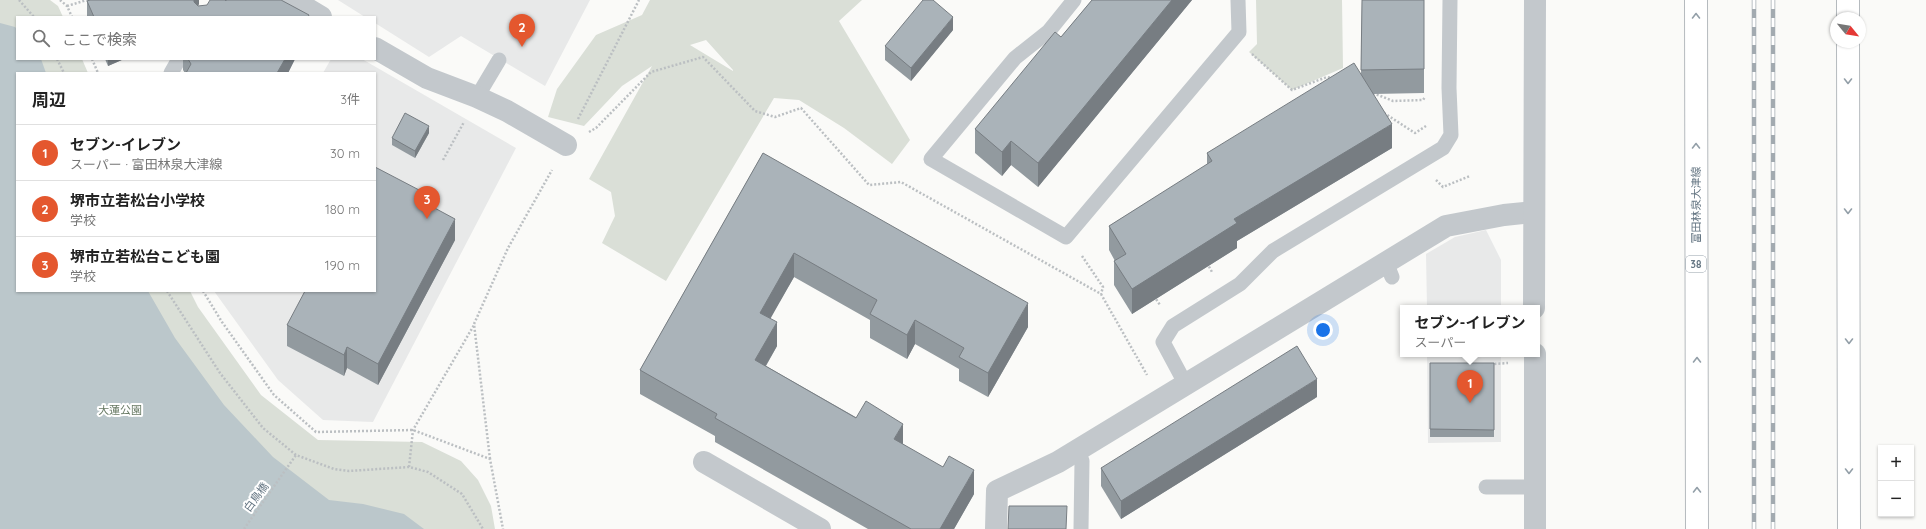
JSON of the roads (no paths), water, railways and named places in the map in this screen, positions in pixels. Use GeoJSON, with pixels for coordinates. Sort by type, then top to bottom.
{"type":"FeatureCollection","features":[{"type":"Feature","properties":{"kind":"main road","name":"富田林泉大津線"},"geometry":{"type":"LineString","coordinates":[[1696,0],[1697,529]]}},
{"type":"Feature","properties":{"kind":"main road"},"geometry":{"type":"LineString","coordinates":[[1848,0],[1848,12]]}},
{"type":"Feature","properties":{"kind":"main road"},"geometry":{"type":"LineString","coordinates":[[1848,48],[1849,529]]}},
{"type":"Feature","properties":{"kind":"street"},"geometry":{"type":"LineString","coordinates":[[294,0],[319,16]]}},
{"type":"Feature","properties":{"kind":"street"},"geometry":{"type":"LineString","coordinates":[[1534,305],[1535,0]]}},
{"type":"Feature","properties":{"kind":"street"},"geometry":{"type":"LineString","coordinates":[[376,49],[427,78],[477,97],[507,111],[566,145]]}},
{"type":"Feature","properties":{"kind":"street"},"geometry":{"type":"LineString","coordinates":[[996,529],[996,491],[1058,462],[1160,398],[1186,385],[1389,270],[1446,226],[1504,215],[1534,212]]}},
{"type":"Feature","properties":{"kind":"street"},"geometry":{"type":"LineString","coordinates":[[1535,357],[1536,529]]}},
{"type":"Feature","properties":{"kind":"street"},"geometry":{"type":"LineString","coordinates":[[704,462],[820,529]]}},
{"type":"Feature","properties":{"kind":"lane"},"geometry":{"type":"LineString","coordinates":[[1074,0],[1049,31],[1015,58],[932,159],[1066,237],[1239,32],[1238,0]]}},
{"type":"Feature","properties":{"kind":"lane"},"geometry":{"type":"LineString","coordinates":[[1186,385],[1163,342],[1173,326],[1240,284],[1273,251],[1443,148],[1451,135],[1449,88],[1450,0]]}},
{"type":"Feature","properties":{"kind":"lane"},"geometry":{"type":"LineString","coordinates":[[172,72],[178,60]]}},
{"type":"Feature","properties":{"kind":"lane"},"geometry":{"type":"LineString","coordinates":[[477,97],[499,60]]}},
{"type":"Feature","properties":{"kind":"lane"},"geometry":{"type":"LineString","coordinates":[[1078,449],[1082,461],[1081,529]]}},
{"type":"Feature","properties":{"kind":"lane"},"geometry":{"type":"LineString","coordinates":[[1486,487],[1535,487]]}},
{"type":"Feature","properties":{"kind":"railway"},"geometry":{"type":"LineString","coordinates":[[1754,0],[1754,529]]}},
{"type":"Feature","properties":{"kind":"railway"},"geometry":{"type":"LineString","coordinates":[[1773,0],[1773,529]]}},
{"type":"Feature","properties":{"kind":"place","name":"堺市立若松台小学校"},"geometry":{"type":"Point","coordinates":[522,47]}},
{"type":"Feature","properties":{"kind":"place","name":"堺市立若松台こども園"},"geometry":{"type":"Point","coordinates":[427,219]}},
{"type":"Feature","properties":{"kind":"place","name":"セブン-イレブン"},"geometry":{"type":"Point","coordinates":[1470,403]}},
{"type":"Feature","properties":{"kind":"park label","name":"大蓮公園"},"geometry":{"type":"Point","coordinates":[120,410]}}]}
